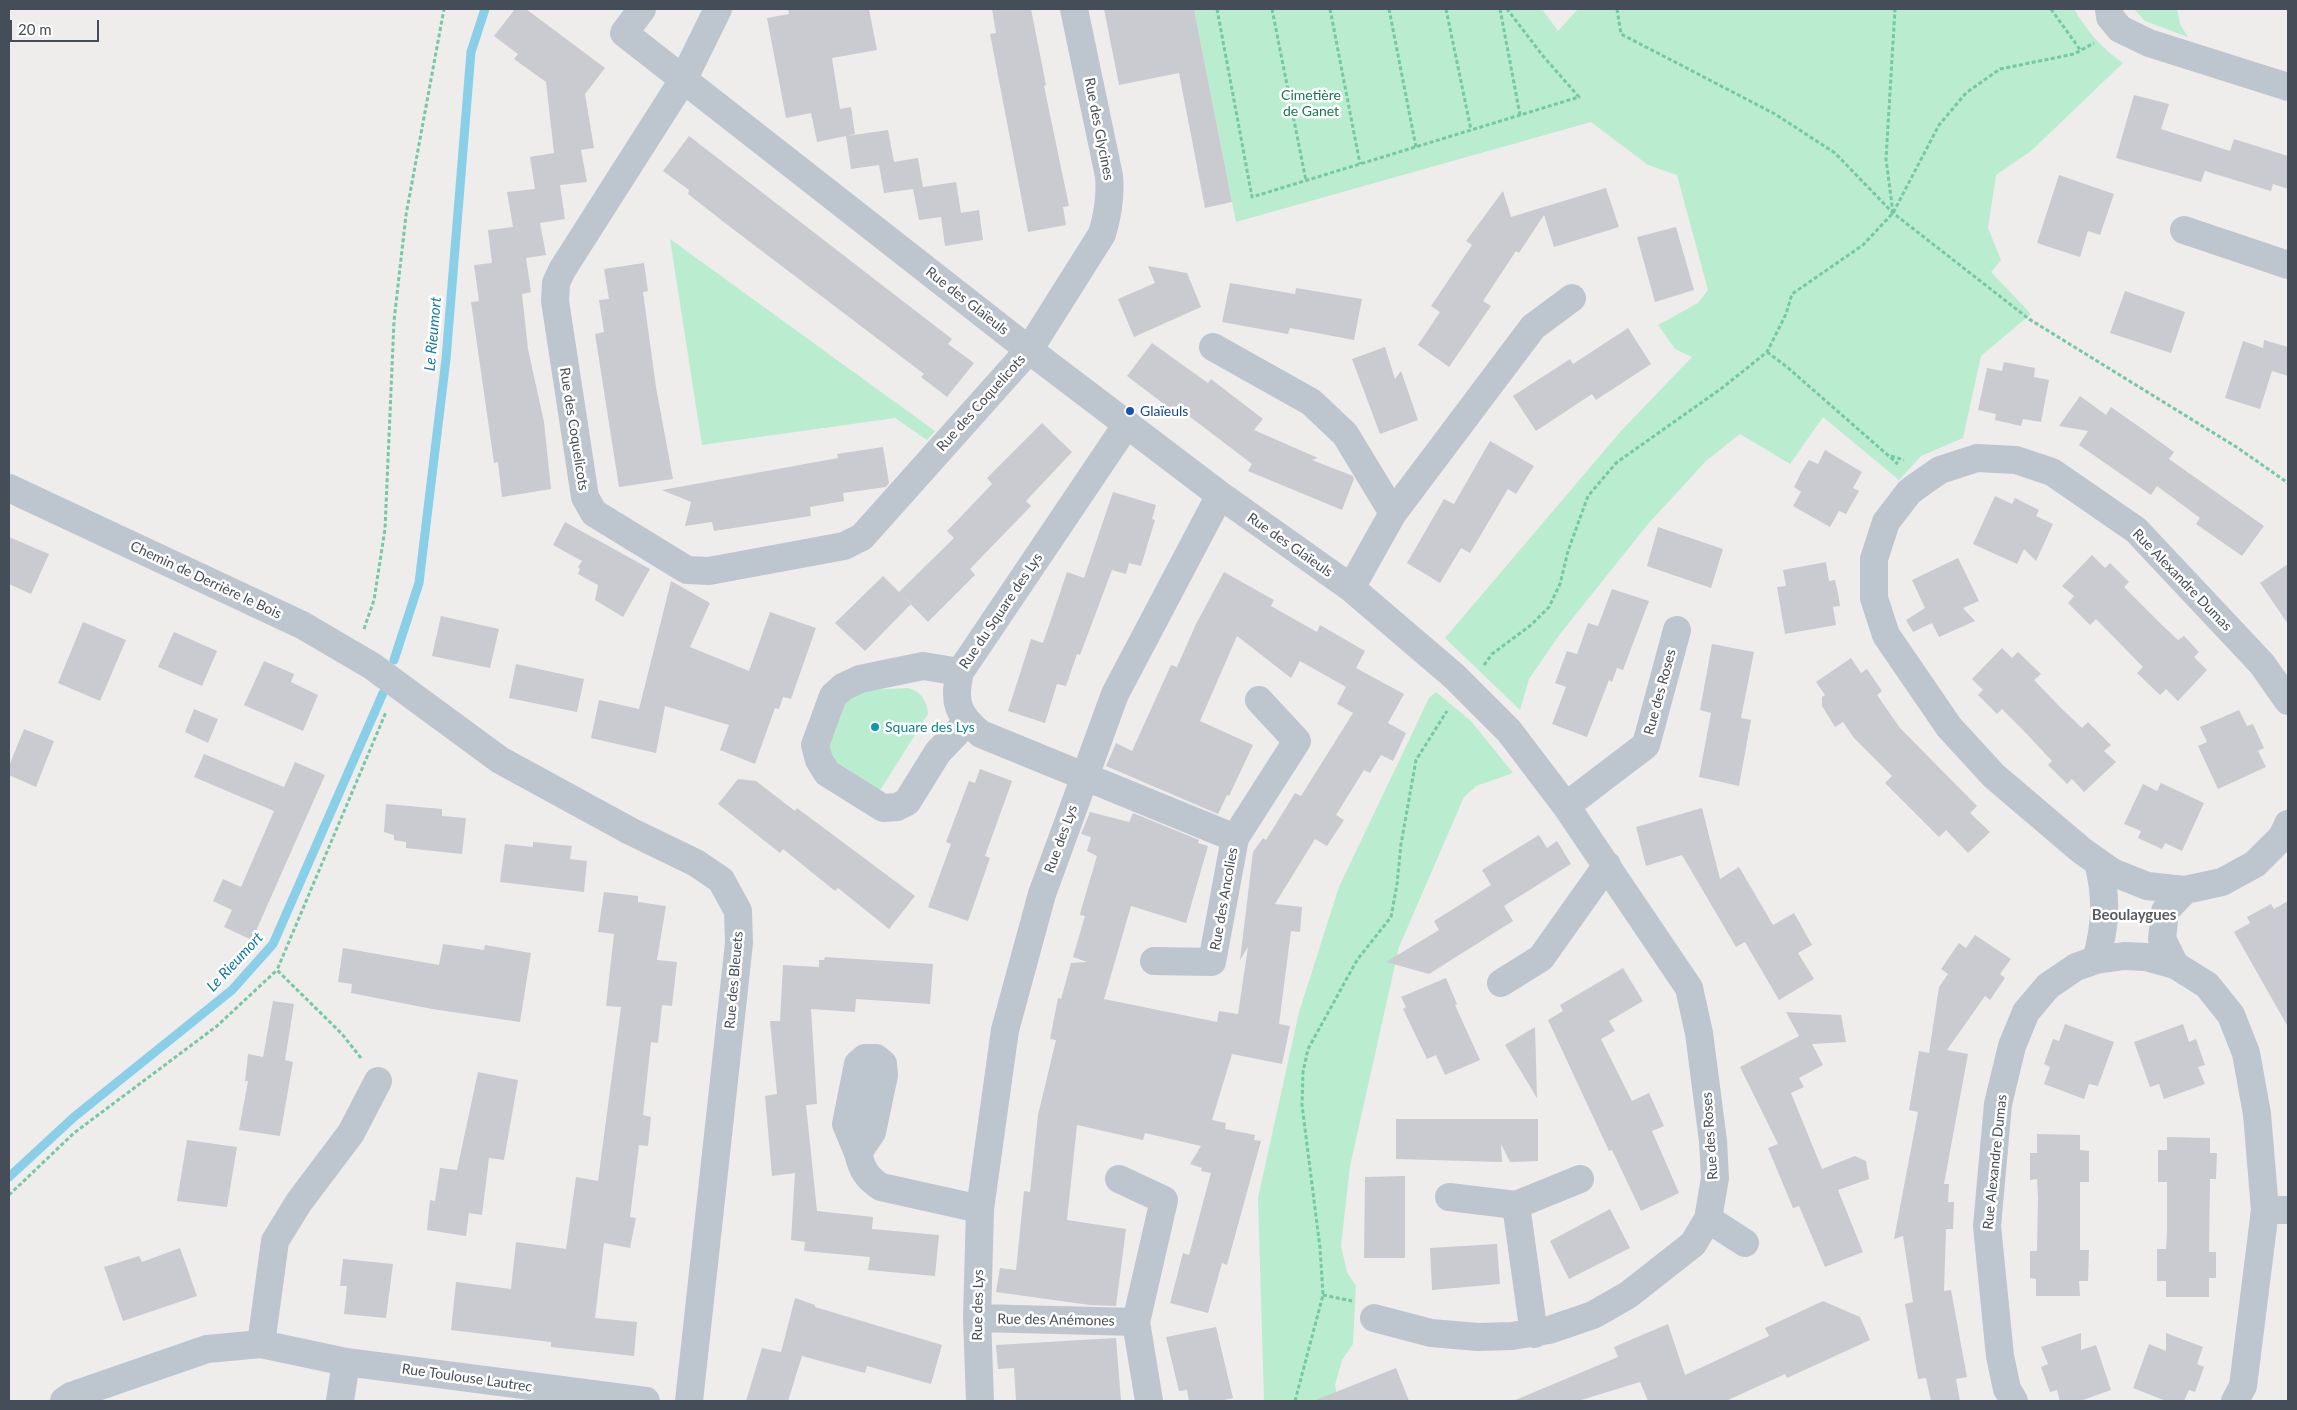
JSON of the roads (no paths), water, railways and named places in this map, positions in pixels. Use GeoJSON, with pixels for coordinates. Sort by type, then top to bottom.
{"type":"FeatureCollection","features":[{"type":"Feature","properties":{"kind":"street","name":"Rue des Glaïeuls"},"geometry":{"type":"LineString","coordinates":[[642,9],[624,33],[1029,350],[1220,496],[1351,588],[1466,687]]}},
{"type":"Feature","properties":{"kind":"street","name":"Rue des Coquelicots"},"geometry":{"type":"LineString","coordinates":[[718,9],[683,80],[562,270],[556,283],[555,301],[585,497],[594,513],[686,570],[709,571],[844,546],[862,537],[1029,350]]}},
{"type":"Feature","properties":{"kind":"street","name":"Rue des Glycines"},"geometry":{"type":"LineString","coordinates":[[1029,350],[1102,234],[1108,215],[1110,196],[1109,176],[1074,9]]}},
{"type":"Feature","properties":{"kind":"street"},"geometry":{"type":"LineString","coordinates":[[2114,19],[2149,43],[2288,87]]}},
{"type":"Feature","properties":{"kind":"street"},"geometry":{"type":"LineString","coordinates":[[2184,230],[2288,265]]}},
{"type":"Feature","properties":{"kind":"street"},"geometry":{"type":"LineString","coordinates":[[1351,588],[1394,513],[1533,327],[1572,298]]}},
{"type":"Feature","properties":{"kind":"street"},"geometry":{"type":"LineString","coordinates":[[1213,347],[1311,402],[1345,434],[1394,513]]}},
{"type":"Feature","properties":{"kind":"street","name":"Rue du Square des Lys"},"geometry":{"type":"LineString","coordinates":[[966,722],[957,704],[956,688],[960,672],[1127,424]]}},
{"type":"Feature","properties":{"kind":"street","name":"Rue Alexandre Dumas"},"geometry":{"type":"LineString","coordinates":[[2288,701],[2262,664],[2136,530],[2052,472],[2016,460],[1977,458],[1940,470],[1917,486],[1909,492],[1886,522],[1874,559],[1874,598],[1886,634],[1949,727],[1994,776],[2098,862],[2112,872],[2147,886],[2185,890],[2222,882],[2255,864],[2282,837],[2288,824]]}},
{"type":"Feature","properties":{"kind":"street","name":"Chemin de Derrière le Bois"},"geometry":{"type":"LineString","coordinates":[[9,488],[302,625],[354,655],[398,684]]}},
{"type":"Feature","properties":{"kind":"street","name":"Rue des Lys"},"geometry":{"type":"LineString","coordinates":[[980,1401],[977,1318],[980,1209],[1005,1030],[1042,894],[1114,694],[1220,496]]}},
{"type":"Feature","properties":{"kind":"street","name":"Rue des Roses"},"geometry":{"type":"LineString","coordinates":[[1566,806],[1646,745],[1677,630]]}},
{"type":"Feature","properties":{"kind":"street"},"geometry":{"type":"LineString","coordinates":[[960,672],[923,666],[860,679],[843,686],[833,696],[815,745],[819,760],[827,773],[883,808],[898,807],[907,802],[938,752],[966,722],[981,734],[1085,775]]}},
{"type":"Feature","properties":{"kind":"street","name":"Rue des Bleuets"},"geometry":{"type":"LineString","coordinates":[[398,684],[500,760],[630,831],[696,862],[721,880],[738,911],[737,961],[688,1401]]}},
{"type":"Feature","properties":{"kind":"street","name":"Rue des Roses"},"geometry":{"type":"LineString","coordinates":[[1374,1318],[1431,1333],[1494,1337],[1534,1334],[1593,1314],[1628,1295],[1693,1244],[1708,1219],[1715,1178],[1713,1141],[1699,1033],[1689,988],[1566,806],[1509,731],[1466,687]]}},
{"type":"Feature","properties":{"kind":"street","name":"Rue des Ancolies"},"geometry":{"type":"LineString","coordinates":[[1154,961],[1212,962],[1235,838],[1297,741],[1259,700]]}},
{"type":"Feature","properties":{"kind":"street","name":"Rue des Ancolies"},"geometry":{"type":"LineString","coordinates":[[1085,775],[1235,838]]}},
{"type":"Feature","properties":{"kind":"street"},"geometry":{"type":"LineString","coordinates":[[2096,960],[2103,936],[2106,911],[2104,886],[2098,862]]}},
{"type":"Feature","properties":{"kind":"street"},"geometry":{"type":"LineString","coordinates":[[1501,983],[1541,958],[1607,865]]}},
{"type":"Feature","properties":{"kind":"street"},"geometry":{"type":"LineString","coordinates":[[2175,965],[2162,939],[2165,911],[2185,890]]}},
{"type":"Feature","properties":{"kind":"street","name":"Rue Alexandre Dumas"},"geometry":{"type":"LineString","coordinates":[[2014,1401],[2007,1389],[2000,1356],[1986,1226],[1998,1104],[2012,1046],[2026,1012],[2048,986],[2076,967],[2096,960],[2124,956],[2146,957],[2175,965],[2208,985],[2231,1014],[2246,1053],[2276,1210],[2242,1386],[2235,1401]]}},
{"type":"Feature","properties":{"kind":"street"},"geometry":{"type":"LineString","coordinates":[[261,1344],[275,1241],[299,1202],[351,1133],[378,1081]]}},
{"type":"Feature","properties":{"kind":"street"},"geometry":{"type":"LineString","coordinates":[[858,1153],[861,1168],[868,1178],[881,1187],[980,1209]]}},
{"type":"Feature","properties":{"kind":"street"},"geometry":{"type":"LineString","coordinates":[[1449,1197],[1516,1205],[1580,1178]]}},
{"type":"Feature","properties":{"kind":"street"},"geometry":{"type":"LineString","coordinates":[[1119,1179],[1164,1200],[1136,1322],[1149,1401]]}},
{"type":"Feature","properties":{"kind":"street"},"geometry":{"type":"LineString","coordinates":[[1516,1205],[1534,1334]]}},
{"type":"Feature","properties":{"kind":"street"},"geometry":{"type":"LineString","coordinates":[[1708,1219],[1745,1243]]}},
{"type":"Feature","properties":{"kind":"street","name":"Rue des Anémones"},"geometry":{"type":"LineString","coordinates":[[977,1318],[1136,1322]]}},
{"type":"Feature","properties":{"kind":"street","name":"Rue Toulouse Lautrec"},"geometry":{"type":"LineString","coordinates":[[64,1401],[71,1396],[207,1349],[261,1344],[346,1362],[646,1401]]}},
{"type":"Feature","properties":{"kind":"street"},"geometry":{"type":"LineString","coordinates":[[340,1401],[346,1362]]}},
{"type":"Feature","properties":{"kind":"waterway","name":"Le Rieumort"},"geometry":{"type":"LineString","coordinates":[[394,660],[419,583],[446,359],[471,52],[485,9]]}},
{"type":"Feature","properties":{"kind":"waterway","name":"Le Rieumort"},"geometry":{"type":"LineString","coordinates":[[9,1177],[74,1117],[232,990],[273,944],[383,693]]}},
{"type":"Feature","properties":{"kind":"place","name":"Glaïeuls"},"geometry":{"type":"Point","coordinates":[1130,411]}},
{"type":"Feature","properties":{"kind":"place","name":"Square des Lys"},"geometry":{"type":"Point","coordinates":[875,727]}},
{"type":"Feature","properties":{"kind":"district","name":"Beoulaygues"},"geometry":{"type":"Point","coordinates":[2134,915]}},
{"type":"Feature","properties":{"kind":"park label","name":"Cimetière de Ganet"},"geometry":{"type":"Point","coordinates":[1311,104]}}]}
